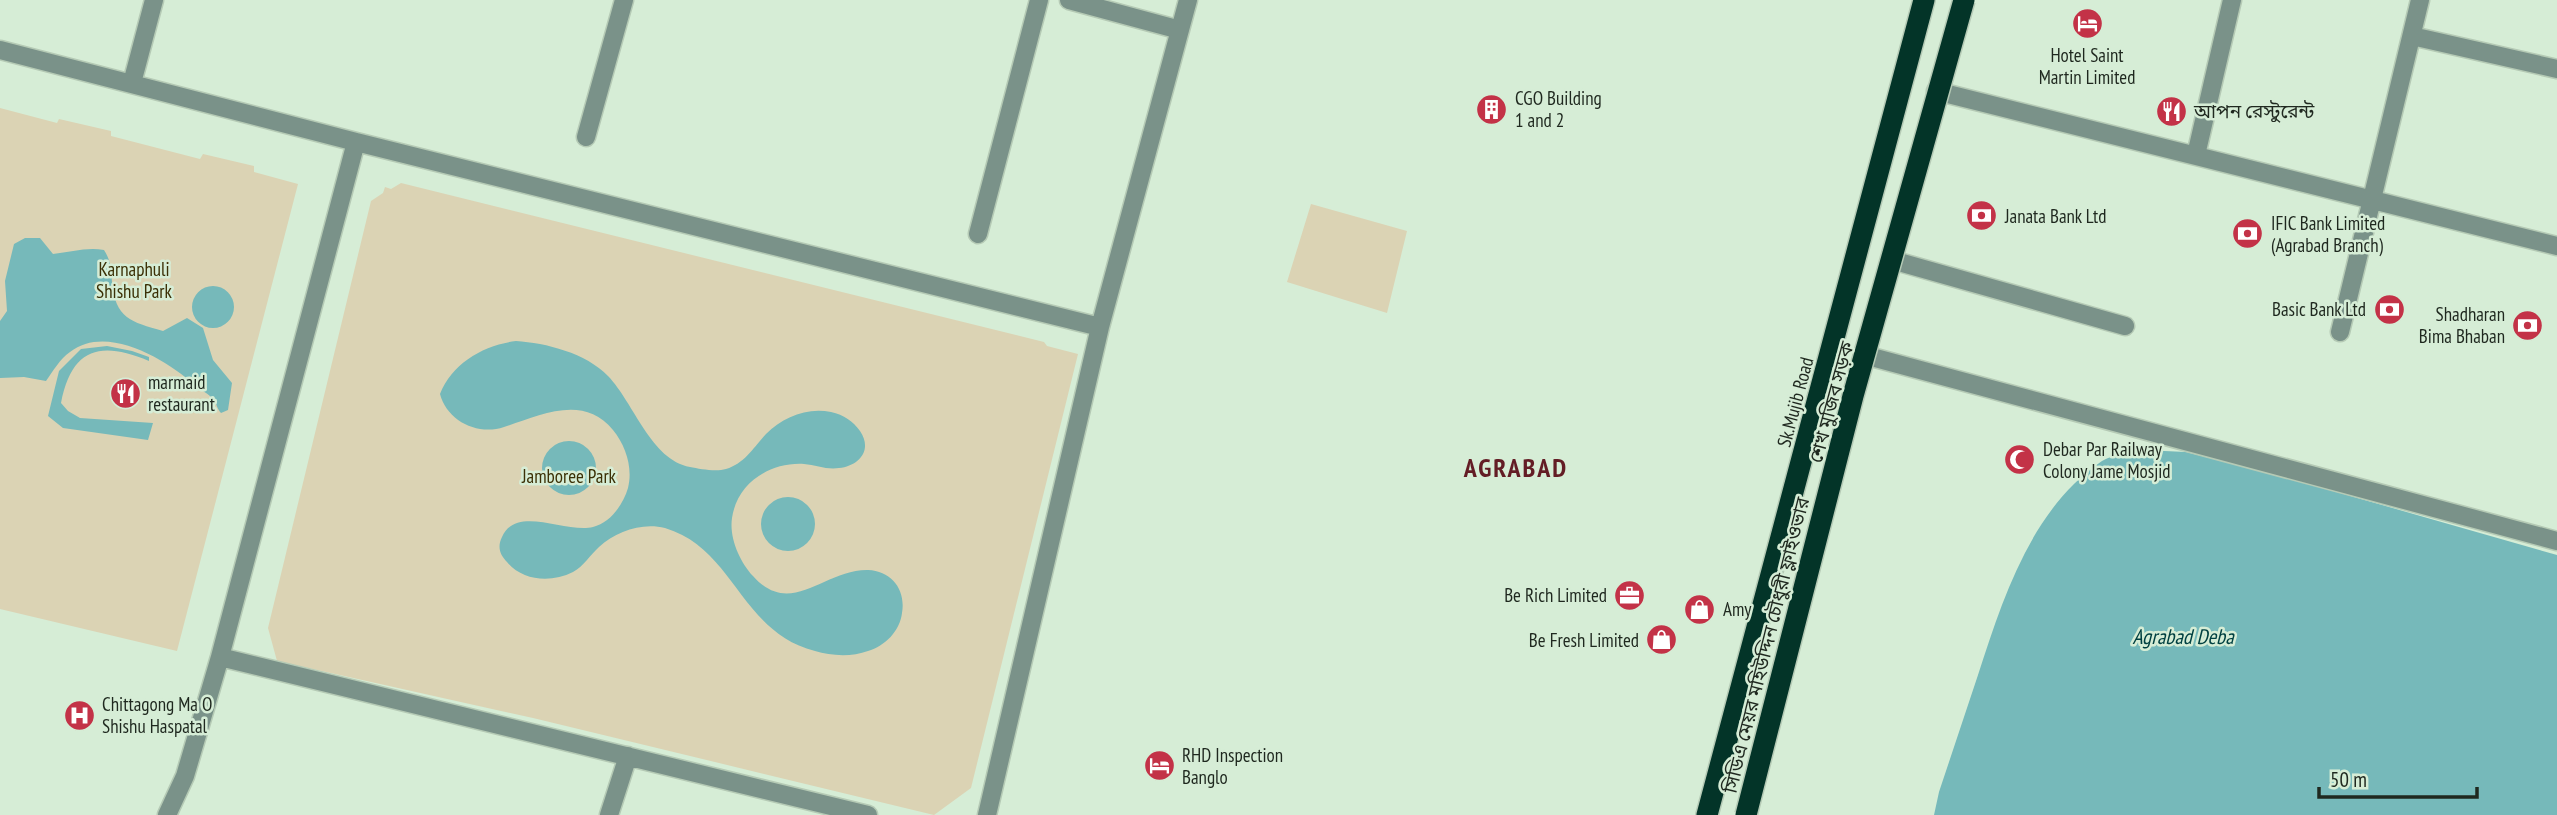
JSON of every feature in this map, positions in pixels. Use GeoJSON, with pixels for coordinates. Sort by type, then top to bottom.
{"type":"FeatureCollection","features":[{"type":"Feature","properties":{"kind":"highway","name":"Sk.Mujib Road"},"geometry":{"type":"LineString","coordinates":[[1707,815],[1924,0]]}},
{"type":"Feature","properties":{"kind":"highway"},"geometry":{"type":"LineString","coordinates":[[1720,815],[1856,308],[1934,0]]}},
{"type":"Feature","properties":{"kind":"highway","name":"শেখ মুজিব সড়ক"},"geometry":{"type":"LineString","coordinates":[[1744,815],[1868,356],[1936,91],[1963,0]]}},
{"type":"Feature","properties":{"kind":"highway","name":"সিডিএ মেয়র মহিউদ্দিন চৌধুরী ফ্লাইওভার"},"geometry":{"type":"LineString","coordinates":[[1744,815],[1853,396],[1963,0]]}},
{"type":"Feature","properties":{"kind":"street"},"geometry":{"type":"LineString","coordinates":[[132,82],[154,0]]}},
{"type":"Feature","properties":{"kind":"street"},"geometry":{"type":"LineString","coordinates":[[586,137],[624,0]]}},
{"type":"Feature","properties":{"kind":"street"},"geometry":{"type":"LineString","coordinates":[[978,234],[1039,0]]}},
{"type":"Feature","properties":{"kind":"street"},"geometry":{"type":"LineString","coordinates":[[1069,0],[1180,30]]}},
{"type":"Feature","properties":{"kind":"street"},"geometry":{"type":"LineString","coordinates":[[988,815],[1100,327],[1188,0]]}},
{"type":"Feature","properties":{"kind":"street"},"geometry":{"type":"LineString","coordinates":[[2196,155],[2232,0]]}},
{"type":"Feature","properties":{"kind":"street"},"geometry":{"type":"LineString","coordinates":[[2340,332],[2420,0]]}},
{"type":"Feature","properties":{"kind":"street"},"geometry":{"type":"LineString","coordinates":[[2412,36],[2557,69]]}},
{"type":"Feature","properties":{"kind":"street"},"geometry":{"type":"LineString","coordinates":[[0,50],[356,142],[1100,327]]}},
{"type":"Feature","properties":{"kind":"street"},"geometry":{"type":"LineString","coordinates":[[1936,91],[2557,246]]}},
{"type":"Feature","properties":{"kind":"street"},"geometry":{"type":"LineString","coordinates":[[167,815],[185,776],[220,657],[356,142]]}},
{"type":"Feature","properties":{"kind":"street"},"geometry":{"type":"LineString","coordinates":[[1892,260],[2125,326]]}},
{"type":"Feature","properties":{"kind":"street"},"geometry":{"type":"LineString","coordinates":[[1868,356],[2557,541]]}},
{"type":"Feature","properties":{"kind":"street"},"geometry":{"type":"LineString","coordinates":[[220,657],[868,815]]}},
{"type":"Feature","properties":{"kind":"street"},"geometry":{"type":"LineString","coordinates":[[609,815],[628,756]]}},
{"type":"Feature","properties":{"kind":"green space","name":"Karnaphuli Shishu Park"},"geometry":{"type":"Polygon","coordinates":[[[0,108],[57,123],[59,119],[111,131],[111,136],[200,159],[203,154],[254,166],[254,172],[298,184],[177,651],[0,609],[0,108]]]}},
{"type":"Feature","properties":{"kind":"green space","name":"Jamboree Park"},"geometry":{"type":"Polygon","coordinates":[[[401,183],[1044,342],[1047,346],[1078,354],[971,788],[934,815],[533,718],[277,661],[268,628],[371,201],[383,193],[385,187],[391,189],[401,183]]]}},
{"type":"Feature","properties":{"kind":"green space"},"geometry":{"type":"Polygon","coordinates":[[[1311,204],[1407,231],[1387,313],[1287,282],[1311,204]]]}},
{"type":"Feature","properties":{"kind":"water"},"geometry":{"type":"Polygon","coordinates":[[[25,238],[40,238],[53,254],[85,249],[104,250],[110,265],[117,304],[127,317],[163,331],[187,318],[203,328],[213,360],[232,383],[228,410],[221,413],[211,397],[153,356],[118,343],[101,341],[85,344],[66,355],[46,381],[24,377],[0,378],[0,321],[7,311],[5,281],[14,244],[25,238]]]}},
{"type":"Feature","properties":{"kind":"water"},"geometry":{"type":"Polygon","coordinates":[[[213,286],[228,292],[234,307],[228,322],[213,328],[198,322],[192,307],[198,292],[213,286]]]}},
{"type":"Feature","properties":{"kind":"water"},"geometry":{"type":"Polygon","coordinates":[[[516,341],[565,351],[599,368],[617,387],[664,454],[690,467],[718,470],[733,466],[744,459],[773,428],[804,412],[831,412],[851,421],[864,438],[864,451],[858,460],[839,468],[791,464],[757,477],[748,485],[735,506],[732,534],[736,549],[748,570],[767,588],[781,593],[808,589],[852,572],[868,570],[884,574],[895,583],[902,597],[901,620],[895,632],[886,642],[874,649],[848,655],[821,653],[790,641],[770,627],[753,609],[707,553],[688,539],[657,526],[630,529],[613,536],[577,570],[565,576],[538,578],[514,568],[500,551],[500,541],[509,527],[530,521],[582,528],[599,525],[615,512],[623,501],[630,473],[625,450],[618,436],[601,419],[588,412],[560,410],[504,427],[484,429],[465,424],[449,412],[440,394],[452,373],[481,351],[516,341]]]}},
{"type":"Feature","properties":{"kind":"water"},"geometry":{"type":"Polygon","coordinates":[[[107,346],[149,357],[149,361],[117,351],[91,354],[81,360],[73,370],[61,403],[80,418],[153,423],[148,440],[63,428],[48,416],[59,371],[81,349],[107,346]]]}},
{"type":"Feature","properties":{"kind":"water"},"geometry":{"type":"Polygon","coordinates":[[[569,441],[588,449],[596,468],[588,487],[569,495],[550,487],[542,468],[550,449],[569,441]]]}},
{"type":"Feature","properties":{"kind":"water","name":"Agrabad Deba"},"geometry":{"type":"Polygon","coordinates":[[[2143,450],[2186,452],[2284,477],[2557,555],[2557,815],[1934,815],[1939,792],[1998,616],[2023,557],[2038,530],[2056,504],[2077,481],[2102,461],[2143,450]]]}},
{"type":"Feature","properties":{"kind":"water"},"geometry":{"type":"Polygon","coordinates":[[[788,497],[807,505],[815,524],[807,543],[788,551],[769,543],[761,524],[769,505],[788,497]]]}},
{"type":"Feature","properties":{"kind":"place","name":"Hotel Saint Martin Limited"},"geometry":{"type":"Point","coordinates":[2087,24]}},
{"type":"Feature","properties":{"kind":"place","name":"CGO Building 1 and 2"},"geometry":{"type":"Point","coordinates":[1492,109]}},
{"type":"Feature","properties":{"kind":"place","name":"আপন রেস্টুরেন্ট"},"geometry":{"type":"Point","coordinates":[2171,111]}},
{"type":"Feature","properties":{"kind":"place","name":"Janata Bank Ltd"},"geometry":{"type":"Point","coordinates":[1982,216]}},
{"type":"Feature","properties":{"kind":"place","name":"IFIC Bank Limited (Agrabad Branch)"},"geometry":{"type":"Point","coordinates":[2248,234]}},
{"type":"Feature","properties":{"kind":"place","name":"Basic Bank Ltd"},"geometry":{"type":"Point","coordinates":[2389,309]}},
{"type":"Feature","properties":{"kind":"place","name":"Shadharan Bima Bhaban"},"geometry":{"type":"Point","coordinates":[2528,325]}},
{"type":"Feature","properties":{"kind":"place","name":"marmaid restaurant"},"geometry":{"type":"Point","coordinates":[125,393]}},
{"type":"Feature","properties":{"kind":"place","name":"Debar Par Railway Colony Jame Mosjid"},"geometry":{"type":"Point","coordinates":[2020,460]}},
{"type":"Feature","properties":{"kind":"place","name":"Be Rich Limited"},"geometry":{"type":"Point","coordinates":[1630,595]}},
{"type":"Feature","properties":{"kind":"place","name":"Amy"},"geometry":{"type":"Point","coordinates":[1700,609]}},
{"type":"Feature","properties":{"kind":"place","name":"Be Fresh Limited"},"geometry":{"type":"Point","coordinates":[1662,640]}},
{"type":"Feature","properties":{"kind":"place","name":"Chittagong Ma O Shishu Haspatal"},"geometry":{"type":"Point","coordinates":[79,715]}},
{"type":"Feature","properties":{"kind":"place","name":"RHD Inspection Banglo"},"geometry":{"type":"Point","coordinates":[1159,766]}},
{"type":"Feature","properties":{"kind":"district","name":"AGRABAD"},"geometry":{"type":"Point","coordinates":[1516,467]}}]}
